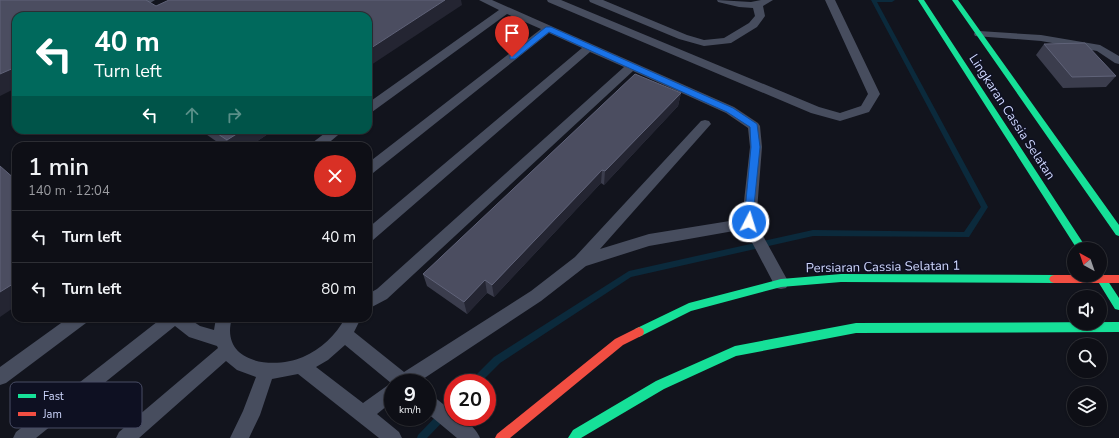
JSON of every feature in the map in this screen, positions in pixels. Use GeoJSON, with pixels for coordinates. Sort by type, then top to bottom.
{"type":"FeatureCollection","features":[{"type":"Feature","properties":{"kind":"street","name":"Lingkaran Cassia Selatan"},"geometry":{"type":"LineString","coordinates":[[921,0],[1077,242]]}},
{"type":"Feature","properties":{"kind":"street","name":"Lingkaran Cassia Selatan"},"geometry":{"type":"LineString","coordinates":[[955,0],[1119,232]]}},
{"type":"Feature","properties":{"kind":"street","name":"Persiaran Cassia Selatan 1"},"geometry":{"type":"LineString","coordinates":[[501,438],[619,342],[689,306],[778,278],[1067,277]]}},
{"type":"Feature","properties":{"kind":"street","name":"Persiaran Cassia Selatan 1"},"geometry":{"type":"LineString","coordinates":[[1107,278],[1119,279]]}},
{"type":"Feature","properties":{"kind":"street"},"geometry":{"type":"LineString","coordinates":[[1103,282],[1119,306]]}},
{"type":"Feature","properties":{"kind":"street"},"geometry":{"type":"LineString","coordinates":[[574,438],[577,434],[660,385],[735,351],[856,328],[1119,327]]}},
{"type":"Feature","properties":{"kind":"lane"},"geometry":{"type":"LineString","coordinates":[[484,0],[730,110],[754,126],[756,147],[749,222],[778,278]]}},
{"type":"Feature","properties":{"kind":"lane"},"geometry":{"type":"LineString","coordinates":[[552,0],[815,110],[840,117],[866,109],[874,94],[830,0]]}},
{"type":"Feature","properties":{"kind":"lane"},"geometry":{"type":"LineString","coordinates":[[594,0],[683,37],[704,43],[728,41],[754,25],[760,16],[758,4]]}},
{"type":"Feature","properties":{"kind":"lane"},"geometry":{"type":"LineString","coordinates":[[722,0],[747,6],[768,0]]}},
{"type":"Feature","properties":{"kind":"lane"},"geometry":{"type":"LineString","coordinates":[[372,106],[506,10]]}},
{"type":"Feature","properties":{"kind":"lane"},"geometry":{"type":"LineString","coordinates":[[372,167],[548,29]]}},
{"type":"Feature","properties":{"kind":"lane"},"geometry":{"type":"LineString","coordinates":[[979,34],[1041,38],[1100,48],[1119,61]]}},
{"type":"Feature","properties":{"kind":"lane"},"geometry":{"type":"LineString","coordinates":[[372,233],[589,47]]}},
{"type":"Feature","properties":{"kind":"lane"},"geometry":{"type":"LineString","coordinates":[[372,300],[382,294],[632,66]]}},
{"type":"Feature","properties":{"kind":"lane"},"geometry":{"type":"LineString","coordinates":[[415,374],[536,296],[581,261],[705,124]]}},
{"type":"Feature","properties":{"kind":"lane"},"geometry":{"type":"LineString","coordinates":[[322,142],[332,134]]}},
{"type":"Feature","properties":{"kind":"lane"},"geometry":{"type":"LineString","coordinates":[[581,261],[649,240],[749,222]]}},
{"type":"Feature","properties":{"kind":"lane"},"geometry":{"type":"LineString","coordinates":[[0,377],[75,322]]}},
{"type":"Feature","properties":{"kind":"lane"},"geometry":{"type":"LineString","coordinates":[[93,382],[170,322]]}},
{"type":"Feature","properties":{"kind":"lane"},"geometry":{"type":"LineString","coordinates":[[181,322],[195,332],[225,345]]}},
{"type":"Feature","properties":{"kind":"lane"},"geometry":{"type":"LineString","coordinates":[[222,322],[225,345],[236,361],[250,368],[266,371],[283,370],[301,366],[318,358],[332,347],[344,334],[351,322]]}},
{"type":"Feature","properties":{"kind":"lane"},"geometry":{"type":"LineString","coordinates":[[344,334],[389,374]]}},
{"type":"Feature","properties":{"kind":"lane"},"geometry":{"type":"LineString","coordinates":[[142,422],[225,345]]}},
{"type":"Feature","properties":{"kind":"lane"},"geometry":{"type":"LineString","coordinates":[[301,366],[393,438]]}},
{"type":"Feature","properties":{"kind":"lane"},"geometry":{"type":"LineString","coordinates":[[239,438],[251,415],[266,371]]}},
{"type":"Feature","properties":{"kind":"lane"},"geometry":{"type":"LineString","coordinates":[[363,414],[384,397]]}},
{"type":"Feature","properties":{"kind":"lane"},"geometry":{"type":"LineString","coordinates":[[436,409],[471,438]]}},
{"type":"Feature","properties":{"kind":"lane"},"geometry":{"type":"LineString","coordinates":[[22,438],[35,428]]}},
{"type":"Feature","properties":{"kind":"lane"},"geometry":{"type":"LineString","coordinates":[[125,438],[136,428]]}},
{"type":"Feature","properties":{"kind":"building"},"geometry":{"type":"Polygon","coordinates":[[[0,0],[146,0],[156,6],[169,0],[445,0],[372,47],[372,12],[12,12],[12,69],[0,74],[0,0]]]}},
{"type":"Feature","properties":{"kind":"building"},"geometry":{"type":"Polygon","coordinates":[[[1085,43],[1116,76],[1072,77],[1044,44],[1085,43]]]}},
{"type":"Feature","properties":{"kind":"building"},"geometry":{"type":"Polygon","coordinates":[[[635,74],[681,93],[605,171],[602,170],[492,285],[485,280],[464,302],[423,274],[635,74]]]}},
{"type":"Feature","properties":{"kind":"building"},"geometry":{"type":"Polygon","coordinates":[[[218,134],[237,134],[227,140],[218,134]]]}},
{"type":"Feature","properties":{"kind":"building"},"geometry":{"type":"Polygon","coordinates":[[[0,166],[12,176],[12,284],[0,292],[0,166]]]}},
{"type":"Feature","properties":{"kind":"waterway"},"geometry":{"type":"LineString","coordinates":[[483,374],[497,360],[629,274],[813,233],[966,235],[985,207],[874,0],[892,0]]}},
{"type":"Feature","properties":{"kind":"waterway"},"geometry":{"type":"LineString","coordinates":[[421,438],[444,414]]}},
{"type":"Feature","properties":{"kind":"traffic: fast"},"geometry":{"type":"LineString","coordinates":[[921,0],[1077,242]]}},
{"type":"Feature","properties":{"kind":"traffic: fast"},"geometry":{"type":"LineString","coordinates":[[955,0],[1119,232]]}},
{"type":"Feature","properties":{"kind":"traffic: fast"},"geometry":{"type":"LineString","coordinates":[[639,332],[689,307],[781,283],[841,278],[1054,279]]}},
{"type":"Feature","properties":{"kind":"traffic: fast"},"geometry":{"type":"LineString","coordinates":[[1104,282],[1119,306]]}},
{"type":"Feature","properties":{"kind":"traffic: fast"},"geometry":{"type":"LineString","coordinates":[[574,438],[577,434],[660,385],[735,351],[856,328],[1119,327]]}},
{"type":"Feature","properties":{"kind":"traffic: jam"},"geometry":{"type":"LineString","coordinates":[[1054,279],[1119,279]]}},
{"type":"Feature","properties":{"kind":"traffic: jam"},"geometry":{"type":"LineString","coordinates":[[501,438],[619,342],[639,332]]}},
{"type":"Feature","properties":{"kind":"route"},"geometry":{"type":"LineString","coordinates":[[512,57],[548,29],[730,110],[754,126],[756,147],[749,222]]}}]}
